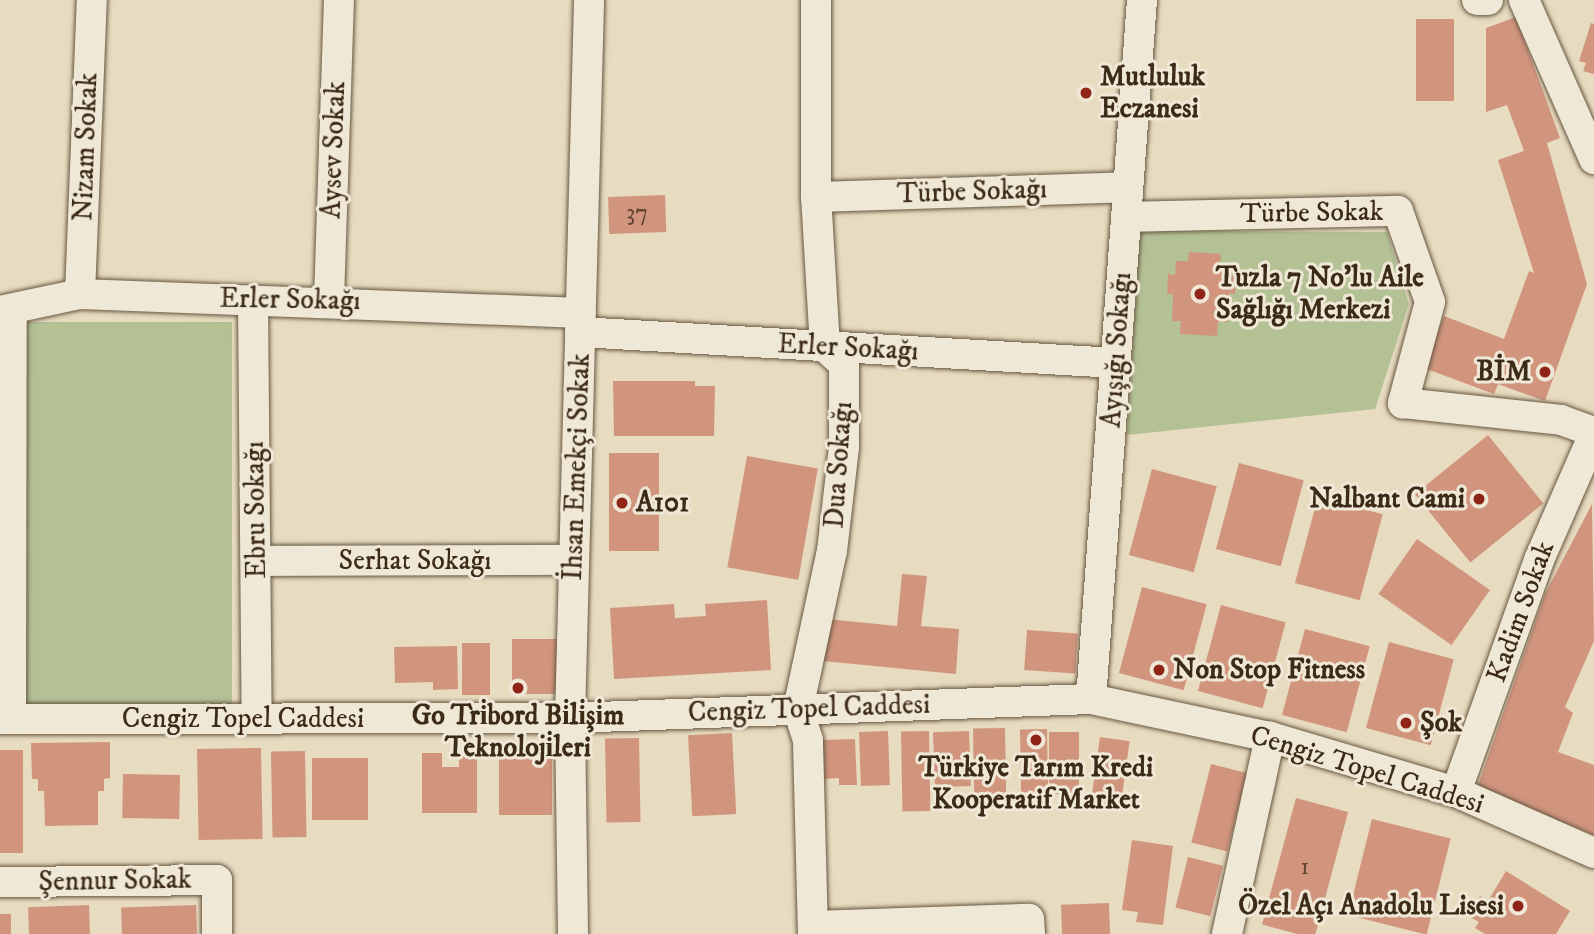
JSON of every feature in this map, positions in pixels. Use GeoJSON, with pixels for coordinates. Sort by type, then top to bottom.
{"type":"FeatureCollection","features":[{"type":"Feature","properties":{"kind":"street","name":"Nizam Sokak"},"geometry":{"type":"LineString","coordinates":[[80,294],[92,0]]}},
{"type":"Feature","properties":{"kind":"street","name":"Aysev Sokak"},"geometry":{"type":"LineString","coordinates":[[329,300],[339,0]]}},
{"type":"Feature","properties":{"kind":"street","name":"İhsan Emekçi Sokak"},"geometry":{"type":"LineString","coordinates":[[573,934],[570,718],[589,0]]}},
{"type":"Feature","properties":{"kind":"street"},"geometry":{"type":"LineString","coordinates":[[816,0],[817,197],[825,347]]}},
{"type":"Feature","properties":{"kind":"street","name":"Ayışığı Sokağı"},"geometry":{"type":"LineString","coordinates":[[1091,699],[1142,0]]}},
{"type":"Feature","properties":{"kind":"street"},"geometry":{"type":"LineString","coordinates":[[1476,0],[1488,0]]}},
{"type":"Feature","properties":{"kind":"street"},"geometry":{"type":"LineString","coordinates":[[1524,0],[1586,120],[1594,159]]}},
{"type":"Feature","properties":{"kind":"street","name":"Türbe Sokağı"},"geometry":{"type":"LineString","coordinates":[[817,197],[1128,187]]}},
{"type":"Feature","properties":{"kind":"street","name":"Türbe Sokak"},"geometry":{"type":"LineString","coordinates":[[1126,216],[1398,211],[1430,302],[1403,403],[1561,420],[1594,433]]}},
{"type":"Feature","properties":{"kind":"street","name":"Erler Sokağı"},"geometry":{"type":"LineString","coordinates":[[6,311],[80,294],[329,300],[825,347],[1116,363]]}},
{"type":"Feature","properties":{"kind":"street","name":"Ebru Sokağı"},"geometry":{"type":"LineString","coordinates":[[253,300],[257,719]]}},
{"type":"Feature","properties":{"kind":"street"},"geometry":{"type":"LineString","coordinates":[[6,311],[6,719]]}},
{"type":"Feature","properties":{"kind":"street","name":"Dua Sokağı"},"geometry":{"type":"LineString","coordinates":[[813,930],[808,740],[798,709],[832,551],[844,447],[844,364],[825,347]]}},
{"type":"Feature","properties":{"kind":"street","name":"Kadim Sokak"},"geometry":{"type":"LineString","coordinates":[[1456,792],[1539,560],[1594,433]]}},
{"type":"Feature","properties":{"kind":"street","name":"Serhat Sokağı"},"geometry":{"type":"LineString","coordinates":[[257,561],[574,560]]}},
{"type":"Feature","properties":{"kind":"street","name":"Cengiz Topel Caddesi"},"geometry":{"type":"LineString","coordinates":[[6,719],[570,718],[1091,699],[1270,737],[1456,792],[1594,853]]}},
{"type":"Feature","properties":{"kind":"street"},"geometry":{"type":"LineString","coordinates":[[1227,934],[1270,737]]}},
{"type":"Feature","properties":{"kind":"street","name":"Şennur Sokak"},"geometry":{"type":"LineString","coordinates":[[0,882],[217,880],[217,934]]}},
{"type":"Feature","properties":{"kind":"street"},"geometry":{"type":"LineString","coordinates":[[813,930],[1029,919],[1030,934]]}},
{"type":"Feature","properties":{"kind":"green space"},"geometry":{"type":"Polygon","coordinates":[[[1140,231],[1387,232],[1409,304],[1375,409],[1127,435],[1140,231]]]}},
{"type":"Feature","properties":{"kind":"green space"},"geometry":{"type":"Polygon","coordinates":[[[23,322],[232,322],[232,707],[23,707],[23,322]]]}},
{"type":"Feature","properties":{"kind":"building"},"geometry":{"type":"Polygon","coordinates":[[[1516,17],[1560,138],[1547,143],[1587,284],[1545,401],[1498,384],[1494,394],[1424,368],[1444,316],[1504,339],[1529,271],[1534,273],[1498,160],[1524,151],[1507,105],[1486,112],[1486,28],[1516,17]]]}},
{"type":"Feature","properties":{"kind":"building"},"geometry":{"type":"Polygon","coordinates":[[[1416,19],[1454,19],[1454,101],[1416,101],[1416,19]]]}},
{"type":"Feature","properties":{"kind":"building"},"geometry":{"type":"Polygon","coordinates":[[[1591,23],[1594,24],[1594,74],[1583,71],[1586,63],[1579,61],[1591,23]]]}},
{"type":"Feature","properties":{"kind":"building"},"geometry":{"type":"Polygon","coordinates":[[[665,195],[666,232],[609,234],[608,197],[665,195]]]}},
{"type":"Feature","properties":{"kind":"building","name":"Tuzla 7 No'lu Aile Sağlığı Merkezi"},"geometry":{"type":"Polygon","coordinates":[[[1189,252],[1221,254],[1220,263],[1232,263],[1231,276],[1236,277],[1235,294],[1229,293],[1228,322],[1218,322],[1217,336],[1180,334],[1181,321],[1172,321],[1173,294],[1167,294],[1168,274],[1175,275],[1176,261],[1188,261],[1189,252]]]}},
{"type":"Feature","properties":{"kind":"building"},"geometry":{"type":"Polygon","coordinates":[[[613,381],[695,381],[695,386],[715,386],[714,436],[614,436],[613,381]]]}},
{"type":"Feature","properties":{"kind":"building","name":"Nalbant Cami"},"geometry":{"type":"Polygon","coordinates":[[[1488,435],[1543,503],[1470,563],[1415,494],[1488,435]]]}},
{"type":"Feature","properties":{"kind":"building"},"geometry":{"type":"Polygon","coordinates":[[[609,453],[659,453],[659,551],[609,551],[609,453]]]}},
{"type":"Feature","properties":{"kind":"building"},"geometry":{"type":"Polygon","coordinates":[[[747,456],[818,469],[798,580],[727,567],[747,456]]]}},
{"type":"Feature","properties":{"kind":"building"},"geometry":{"type":"Polygon","coordinates":[[[1239,463],[1304,480],[1281,566],[1216,549],[1239,463]]]}},
{"type":"Feature","properties":{"kind":"building"},"geometry":{"type":"Polygon","coordinates":[[[1152,469],[1217,486],[1194,572],[1129,555],[1152,469]]]}},
{"type":"Feature","properties":{"kind":"building"},"geometry":{"type":"Polygon","coordinates":[[[1318,497],[1383,514],[1360,600],[1295,583],[1318,497]]]}},
{"type":"Feature","properties":{"kind":"building"},"geometry":{"type":"Polygon","coordinates":[[[1592,504],[1594,641],[1565,707],[1573,713],[1558,752],[1594,765],[1594,835],[1477,788],[1545,594],[1592,504]]]}},
{"type":"Feature","properties":{"kind":"building"},"geometry":{"type":"Polygon","coordinates":[[[1417,539],[1490,590],[1451,645],[1379,594],[1417,539]]]}},
{"type":"Feature","properties":{"kind":"building"},"geometry":{"type":"Polygon","coordinates":[[[902,574],[927,576],[921,626],[959,629],[956,674],[823,661],[827,619],[897,626],[902,574]]]}},
{"type":"Feature","properties":{"kind":"building"},"geometry":{"type":"Polygon","coordinates":[[[1142,587],[1207,604],[1184,690],[1119,673],[1142,587]]]}},
{"type":"Feature","properties":{"kind":"building"},"geometry":{"type":"Polygon","coordinates":[[[767,600],[771,670],[614,679],[610,608],[674,604],[675,618],[706,616],[705,604],[767,600]]]}},
{"type":"Feature","properties":{"kind":"building"},"geometry":{"type":"Polygon","coordinates":[[[1221,605],[1286,622],[1263,708],[1198,691],[1221,605]]]}},
{"type":"Feature","properties":{"kind":"building"},"geometry":{"type":"Polygon","coordinates":[[[1305,629],[1370,646],[1347,732],[1282,715],[1305,629]]]}},
{"type":"Feature","properties":{"kind":"building"},"geometry":{"type":"Polygon","coordinates":[[[1027,630],[1078,634],[1075,673],[1024,670],[1027,630]]]}},
{"type":"Feature","properties":{"kind":"building"},"geometry":{"type":"Polygon","coordinates":[[[512,639],[559,639],[559,694],[512,694],[512,639]]]}},
{"type":"Feature","properties":{"kind":"building"},"geometry":{"type":"Polygon","coordinates":[[[1389,642],[1454,659],[1431,745],[1366,728],[1389,642]]]}},
{"type":"Feature","properties":{"kind":"building"},"geometry":{"type":"Polygon","coordinates":[[[462,643],[490,643],[490,695],[462,695],[462,643]]]}},
{"type":"Feature","properties":{"kind":"building"},"geometry":{"type":"Polygon","coordinates":[[[457,646],[458,689],[433,690],[433,682],[395,683],[394,647],[457,646]]]}},
{"type":"Feature","properties":{"kind":"building"},"geometry":{"type":"Polygon","coordinates":[[[1005,728],[1006,799],[974,800],[973,729],[1005,728]]]}},
{"type":"Feature","properties":{"kind":"building"},"geometry":{"type":"Polygon","coordinates":[[[1020,729],[1047,729],[1048,792],[1021,792],[1020,729]]]}},
{"type":"Feature","properties":{"kind":"building"},"geometry":{"type":"Polygon","coordinates":[[[888,731],[890,785],[861,786],[859,732],[888,731]]]}},
{"type":"Feature","properties":{"kind":"building"},"geometry":{"type":"Polygon","coordinates":[[[901,731],[929,731],[930,811],[902,811],[901,731]]]}},
{"type":"Feature","properties":{"kind":"building"},"geometry":{"type":"Polygon","coordinates":[[[969,731],[971,786],[935,787],[933,732],[969,731]]]}},
{"type":"Feature","properties":{"kind":"building"},"geometry":{"type":"Polygon","coordinates":[[[1049,732],[1079,732],[1079,794],[1049,794],[1049,732]]]}},
{"type":"Feature","properties":{"kind":"building"},"geometry":{"type":"Polygon","coordinates":[[[732,733],[736,814],[692,816],[688,735],[732,733]]]}},
{"type":"Feature","properties":{"kind":"building"},"geometry":{"type":"Polygon","coordinates":[[[1100,737],[1130,741],[1120,809],[1091,804],[1100,737]]]}},
{"type":"Feature","properties":{"kind":"building"},"geometry":{"type":"Polygon","coordinates":[[[639,738],[640,822],[606,823],[605,739],[639,738]]]}},
{"type":"Feature","properties":{"kind":"building"},"geometry":{"type":"Polygon","coordinates":[[[855,739],[857,785],[839,785],[839,778],[824,779],[822,740],[855,739]]]}},
{"type":"Feature","properties":{"kind":"building"},"geometry":{"type":"Polygon","coordinates":[[[110,742],[110,778],[104,779],[104,791],[98,791],[98,825],[45,826],[44,791],[38,791],[38,779],[32,779],[31,743],[110,742]]]}},
{"type":"Feature","properties":{"kind":"building"},"geometry":{"type":"Polygon","coordinates":[[[261,748],[263,839],[199,840],[197,749],[261,748]]]}},
{"type":"Feature","properties":{"kind":"building"},"geometry":{"type":"Polygon","coordinates":[[[0,750],[23,750],[23,853],[0,853],[0,750]]]}},
{"type":"Feature","properties":{"kind":"building"},"geometry":{"type":"Polygon","coordinates":[[[305,751],[307,837],[273,838],[271,752],[305,751]]]}},
{"type":"Feature","properties":{"kind":"building"},"geometry":{"type":"Polygon","coordinates":[[[422,753],[442,753],[442,767],[459,767],[459,753],[477,753],[477,813],[422,813],[422,753]]]}},
{"type":"Feature","properties":{"kind":"building"},"geometry":{"type":"Polygon","coordinates":[[[499,753],[552,753],[552,815],[499,815],[499,753]]]}},
{"type":"Feature","properties":{"kind":"building"},"geometry":{"type":"Polygon","coordinates":[[[312,758],[368,758],[368,820],[312,820],[312,758]]]}},
{"type":"Feature","properties":{"kind":"building"},"geometry":{"type":"Polygon","coordinates":[[[1211,764],[1247,773],[1227,852],[1191,843],[1211,764]]]}},
{"type":"Feature","properties":{"kind":"building"},"geometry":{"type":"Polygon","coordinates":[[[123,774],[180,775],[179,819],[122,818],[123,774]]]}},
{"type":"Feature","properties":{"kind":"building"},"geometry":{"type":"Polygon","coordinates":[[[1296,798],[1348,812],[1315,934],[1297,934],[1262,925],[1296,798]]]}},
{"type":"Feature","properties":{"kind":"building"},"geometry":{"type":"Polygon","coordinates":[[[1372,819],[1451,839],[1427,934],[1348,915],[1372,819]]]}},
{"type":"Feature","properties":{"kind":"building"},"geometry":{"type":"Polygon","coordinates":[[[1132,840],[1173,846],[1163,925],[1136,922],[1138,912],[1122,910],[1132,840]]]}},
{"type":"Feature","properties":{"kind":"building"},"geometry":{"type":"Polygon","coordinates":[[[1188,857],[1223,866],[1210,916],[1175,907],[1188,857]]]}},
{"type":"Feature","properties":{"kind":"building","name":"Özel Açı Anadolu Lisesi"},"geometry":{"type":"Polygon","coordinates":[[[1506,871],[1570,911],[1556,934],[1485,934],[1475,928],[1479,922],[1468,916],[1480,896],[1488,901],[1506,871]]]}},
{"type":"Feature","properties":{"kind":"building"},"geometry":{"type":"Polygon","coordinates":[[[1109,903],[1110,934],[1062,934],[1061,905],[1109,903]]]}},
{"type":"Feature","properties":{"kind":"building"},"geometry":{"type":"Polygon","coordinates":[[[89,905],[90,934],[29,934],[28,907],[89,905]]]}},
{"type":"Feature","properties":{"kind":"building"},"geometry":{"type":"Polygon","coordinates":[[[196,905],[197,934],[122,934],[121,908],[196,905]]]}},
{"type":"Feature","properties":{"kind":"building"},"geometry":{"type":"Polygon","coordinates":[[[0,914],[11,914],[11,934],[0,934],[0,914]]]}},
{"type":"Feature","properties":{"kind":"place","name":"Mutluluk Eczanesi"},"geometry":{"type":"Point","coordinates":[1086,93]}},
{"type":"Feature","properties":{"kind":"place","name":"Tuzla 7 No'lu Aile Sağlığı Merkezi"},"geometry":{"type":"Point","coordinates":[1200,294]}},
{"type":"Feature","properties":{"kind":"place","name":"BİM"},"geometry":{"type":"Point","coordinates":[1545,372]}},
{"type":"Feature","properties":{"kind":"place","name":"Nalbant Cami"},"geometry":{"type":"Point","coordinates":[1479,499]}},
{"type":"Feature","properties":{"kind":"place","name":"A101"},"geometry":{"type":"Point","coordinates":[622,503]}},
{"type":"Feature","properties":{"kind":"place","name":"Non Stop Fitness"},"geometry":{"type":"Point","coordinates":[1159,670]}},
{"type":"Feature","properties":{"kind":"place","name":"Go Tri̇bord Bi̇li̇şi̇m Teknoloji̇leri"},"geometry":{"type":"Point","coordinates":[518,688]}},
{"type":"Feature","properties":{"kind":"place","name":"Şok"},"geometry":{"type":"Point","coordinates":[1406,723]}},
{"type":"Feature","properties":{"kind":"place","name":"Türkiye Tarım Kredi Kooperatif Market"},"geometry":{"type":"Point","coordinates":[1036,740]}},
{"type":"Feature","properties":{"kind":"place","name":"Özel Açı Anadolu Lisesi"},"geometry":{"type":"Point","coordinates":[1518,906]}}]}
